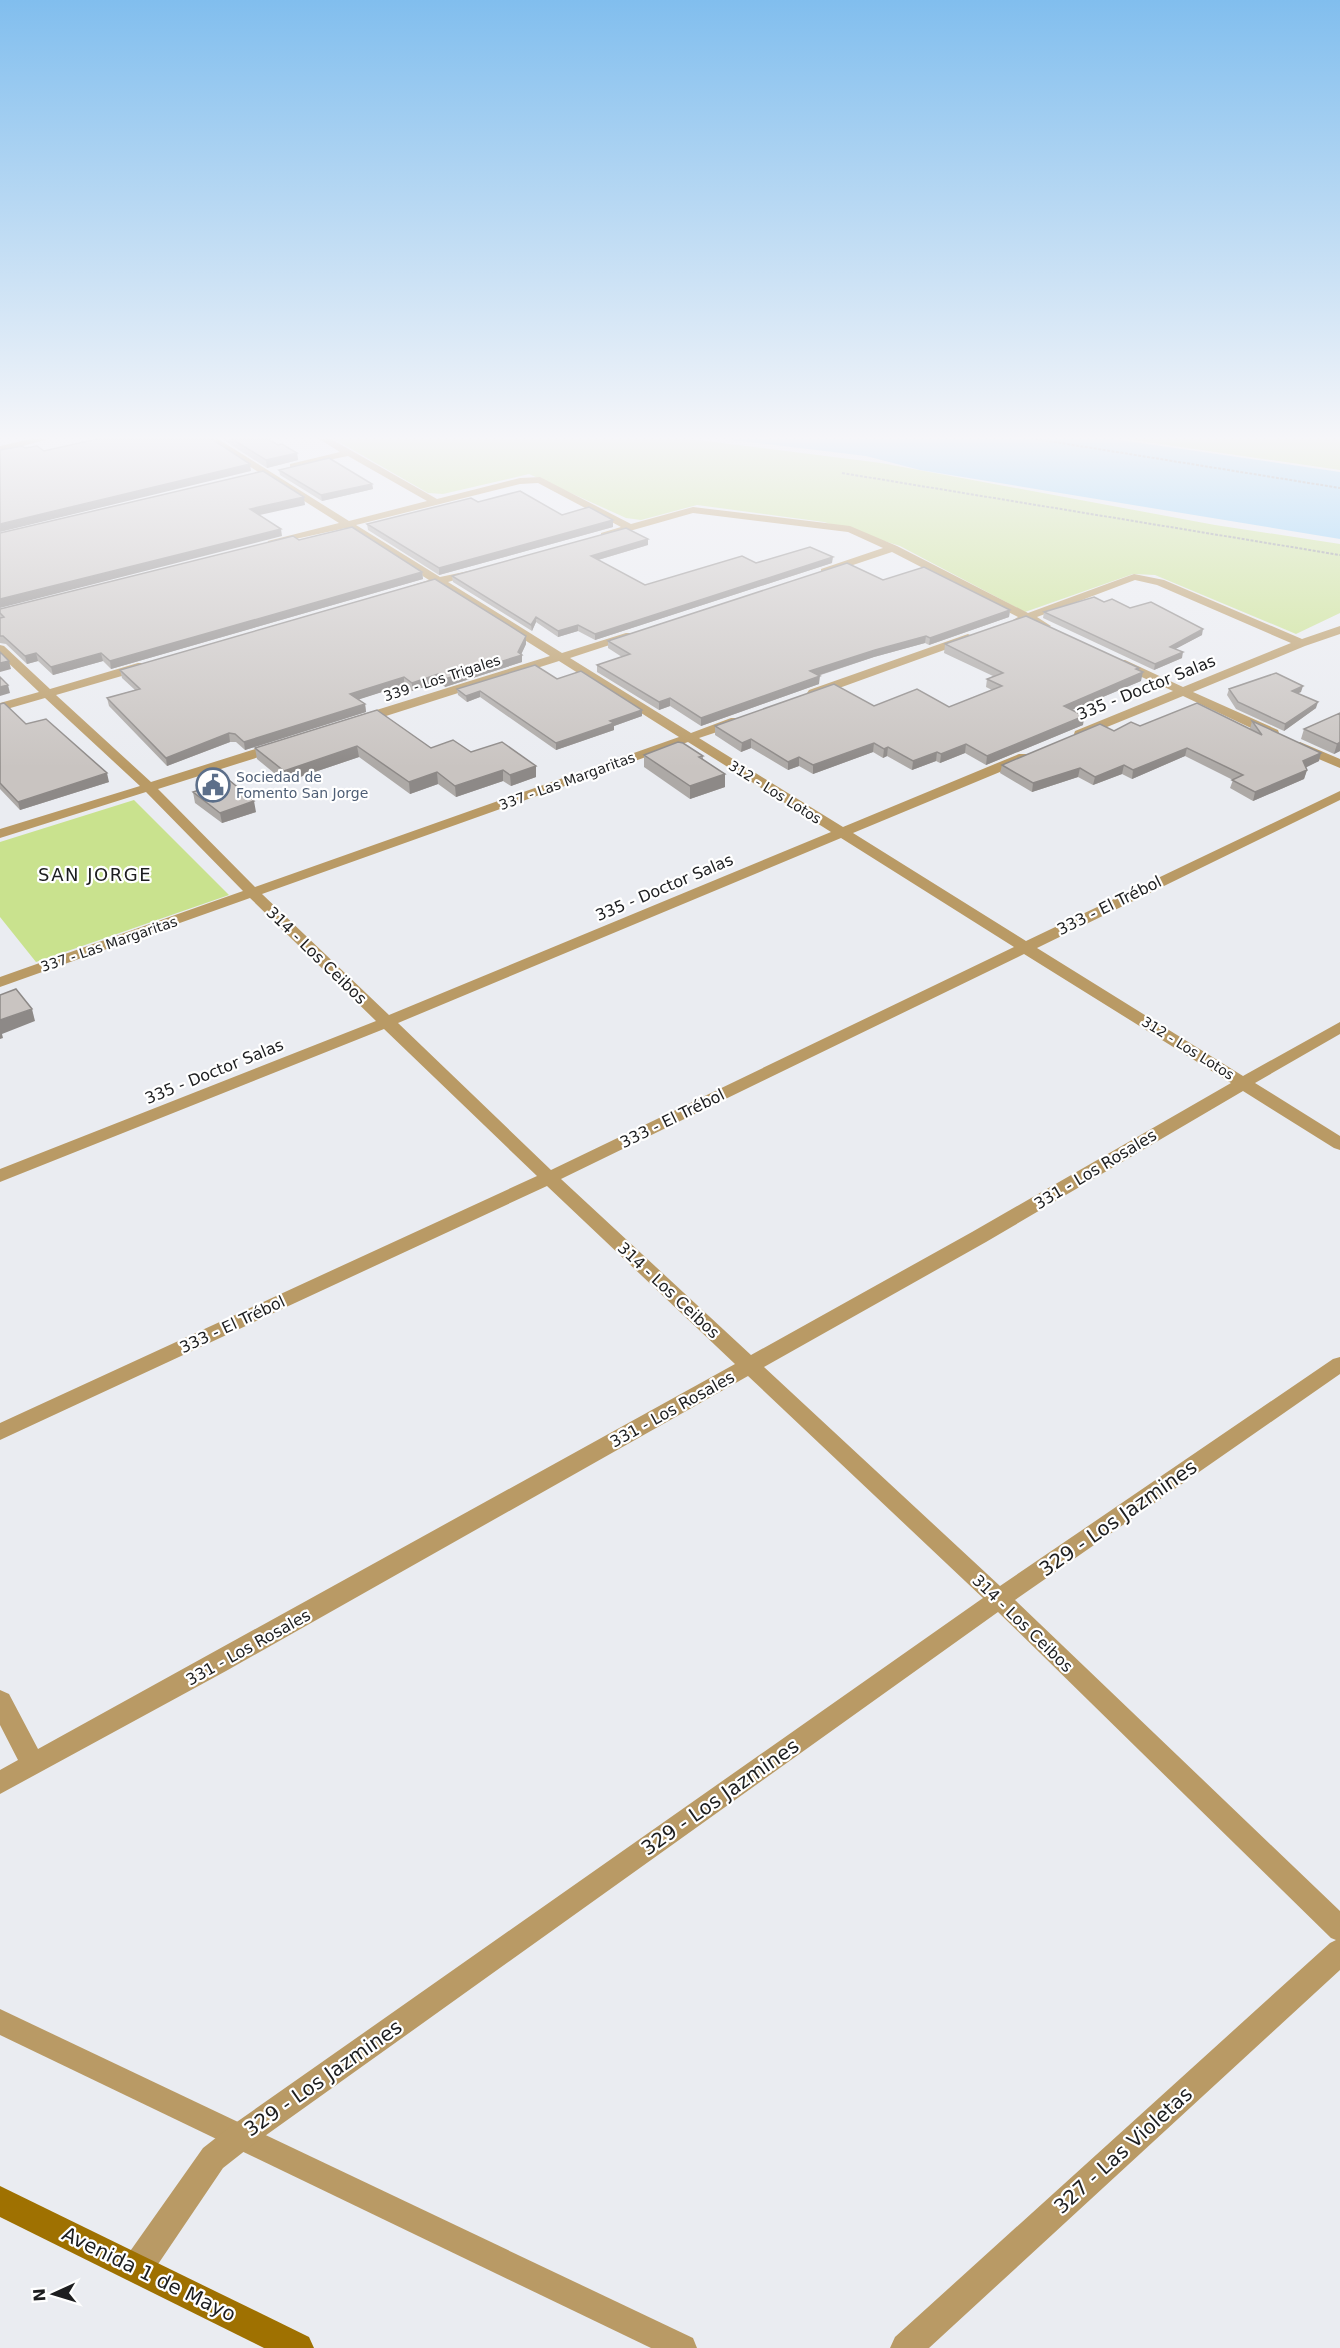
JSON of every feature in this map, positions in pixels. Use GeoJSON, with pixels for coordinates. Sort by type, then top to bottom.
{"type":"FeatureCollection","features":[{"type":"Feature","properties":{"kind":"main road","name":"Avenida 1 de Mayo"},"geometry":{"type":"LineString","coordinates":[[0,2201],[298,2348]]}},
{"type":"Feature","properties":{"kind":"street","name":"312 - Los Lotos"},"geometry":{"type":"LineString","coordinates":[[388,549],[1340,1144]]}},
{"type":"Feature","properties":{"kind":"street"},"geometry":{"type":"LineString","coordinates":[[809,577],[891,549]]}},
{"type":"Feature","properties":{"kind":"street"},"geometry":{"type":"LineString","coordinates":[[894,549],[1057,632]]}},
{"type":"Feature","properties":{"kind":"street"},"geometry":{"type":"LineString","coordinates":[[405,590],[484,568]]}},
{"type":"Feature","properties":{"kind":"street"},"geometry":{"type":"LineString","coordinates":[[1004,626],[1134,577],[1160,582],[1300,643]]}},
{"type":"Feature","properties":{"kind":"street","name":"339 - Los Trigales"},"geometry":{"type":"LineString","coordinates":[[343,726],[647,629]]}},
{"type":"Feature","properties":{"kind":"street","name":"335 - Doctor Salas"},"geometry":{"type":"LineString","coordinates":[[1061,742],[1300,643],[1340,630]]}},
{"type":"Feature","properties":{"kind":"street"},"geometry":{"type":"LineString","coordinates":[[801,698],[981,633]]}},
{"type":"Feature","properties":{"kind":"street","name":"314 - Los Ceibos"},"geometry":{"type":"LineString","coordinates":[[0,649],[149,788],[253,893],[549,1178],[999,1599],[1340,1929]]}},
{"type":"Feature","properties":{"kind":"street"},"geometry":{"type":"LineString","coordinates":[[1109,657],[1340,764]]}},
{"type":"Feature","properties":{"kind":"street"},"geometry":{"type":"LineString","coordinates":[[0,707],[151,664]]}},
{"type":"Feature","properties":{"kind":"street","name":"337 - Las Margaritas"},"geometry":{"type":"LineString","coordinates":[[0,982],[744,718]]}},
{"type":"Feature","properties":{"kind":"street"},"geometry":{"type":"LineString","coordinates":[[0,834],[297,740]]}},
{"type":"Feature","properties":{"kind":"street","name":"335 - Doctor Salas"},"geometry":{"type":"LineString","coordinates":[[0,1176],[387,1022],[1039,751]]}},
{"type":"Feature","properties":{"kind":"street","name":"333 - El Trébol"},"geometry":{"type":"LineString","coordinates":[[0,1431],[549,1178],[1340,795]]}},
{"type":"Feature","properties":{"kind":"street","name":"331 - Los Rosales"},"geometry":{"type":"LineString","coordinates":[[0,1783],[218,1664],[979,1237],[1340,1027]]}},
{"type":"Feature","properties":{"kind":"street","name":"329 - Los Jazmines"},"geometry":{"type":"LineString","coordinates":[[136,2268],[213,2158],[241,2136],[999,1599],[1340,1364]]}},
{"type":"Feature","properties":{"kind":"street"},"geometry":{"type":"LineString","coordinates":[[0,1701],[33,1764]]}},
{"type":"Feature","properties":{"kind":"street","name":"327 - Las Violetas"},"geometry":{"type":"LineString","coordinates":[[906,2348],[1340,1952]]}},
{"type":"Feature","properties":{"kind":"lane"},"geometry":{"type":"LineString","coordinates":[[0,2022],[683,2348]]}},
{"type":"Feature","properties":{"kind":"path"},"geometry":{"type":"LineString","coordinates":[[1301,549],[1340,555]]}},
{"type":"Feature","properties":{"kind":"green space"},"geometry":{"type":"Polygon","coordinates":[[[905,549],[1340,549],[1340,613],[1296,634],[1155,575],[1133,574],[1025,612],[905,549]]]}},
{"type":"Feature","properties":{"kind":"green space","name":"SAN JORGE"},"geometry":{"type":"Polygon","coordinates":[[[134,800],[229,895],[36,962],[0,917],[0,842],[134,800]]]}},
{"type":"Feature","properties":{"kind":"building"},"geometry":{"type":"Polygon","coordinates":[[[0,549],[202,549],[0,599],[0,549]]]}},
{"type":"Feature","properties":{"kind":"building"},"geometry":{"type":"Polygon","coordinates":[[[243,549],[386,549],[422,572],[110,661],[101,653],[51,667],[36,653],[25,656],[3,636],[0,636],[0,618],[4,617],[0,609],[243,549]]]}},
{"type":"Feature","properties":{"kind":"building"},"geometry":{"type":"Polygon","coordinates":[[[407,549],[509,549],[439,568],[407,549]]]}},
{"type":"Feature","properties":{"kind":"building"},"geometry":{"type":"Polygon","coordinates":[[[551,549],[616,549],[591,556],[645,585],[742,556],[756,563],[805,549],[814,549],[833,557],[595,634],[578,625],[558,631],[536,617],[531,625],[452,576],[551,549]]]}},
{"type":"Feature","properties":{"kind":"building"},"geometry":{"type":"Polygon","coordinates":[[[847,563],[883,580],[924,567],[1010,610],[930,638],[926,636],[875,650],[810,671],[820,676],[701,718],[670,698],[659,702],[597,665],[630,654],[608,641],[847,563]]]}},
{"type":"Feature","properties":{"kind":"building"},"geometry":{"type":"Polygon","coordinates":[[[435,579],[526,636],[518,652],[522,655],[445,679],[438,674],[412,683],[404,677],[350,694],[365,704],[244,742],[235,734],[229,733],[166,758],[107,698],[140,689],[120,670],[435,579]]]}},
{"type":"Feature","properties":{"kind":"building"},"geometry":{"type":"Polygon","coordinates":[[[1094,597],[1104,602],[1112,599],[1130,608],[1151,602],[1203,629],[1170,647],[1183,652],[1155,664],[1044,612],[1094,597]]]}},
{"type":"Feature","properties":{"kind":"building"},"geometry":{"type":"Polygon","coordinates":[[[1026,616],[1139,668],[1136,669],[1143,672],[1064,706],[1084,716],[987,756],[966,744],[941,754],[937,752],[913,761],[888,747],[884,749],[874,743],[813,765],[799,757],[788,762],[751,739],[742,743],[715,726],[834,684],[874,706],[917,689],[949,707],[1002,686],[987,679],[1003,673],[945,644],[1026,616]]]}},
{"type":"Feature","properties":{"kind":"building"},"geometry":{"type":"Polygon","coordinates":[[[0,652],[9,661],[0,663],[0,652]]]}},
{"type":"Feature","properties":{"kind":"building"},"geometry":{"type":"Polygon","coordinates":[[[535,665],[557,679],[581,671],[642,710],[610,721],[614,723],[556,743],[480,691],[466,696],[457,689],[535,665]]]}},
{"type":"Feature","properties":{"kind":"building"},"geometry":{"type":"Polygon","coordinates":[[[1276,673],[1303,686],[1292,691],[1318,702],[1285,724],[1238,702],[1229,689],[1276,673]]]}},
{"type":"Feature","properties":{"kind":"building"},"geometry":{"type":"Polygon","coordinates":[[[0,677],[8,685],[0,687],[0,677]]]}},
{"type":"Feature","properties":{"kind":"building"},"geometry":{"type":"Polygon","coordinates":[[[4,703],[26,724],[46,719],[107,773],[18,802],[0,783],[0,704],[4,703]]]}},
{"type":"Feature","properties":{"kind":"building"},"geometry":{"type":"Polygon","coordinates":[[[1197,703],[1262,735],[1252,721],[1321,753],[1303,761],[1307,770],[1255,792],[1232,780],[1243,775],[1187,748],[1133,770],[1124,765],[1095,777],[1080,768],[1033,783],[1002,765],[1100,724],[1114,731],[1131,722],[1140,726],[1197,703]]]}},
{"type":"Feature","properties":{"kind":"building"},"geometry":{"type":"Polygon","coordinates":[[[377,710],[431,748],[453,740],[471,752],[502,742],[536,766],[510,775],[503,770],[455,786],[437,772],[409,782],[357,746],[284,771],[255,748],[377,710]]]}},
{"type":"Feature","properties":{"kind":"building"},"geometry":{"type":"Polygon","coordinates":[[[1340,713],[1340,742],[1337,744],[1304,729],[1340,713]]]}},
{"type":"Feature","properties":{"kind":"building"},"geometry":{"type":"Polygon","coordinates":[[[678,742],[703,756],[699,757],[725,774],[690,786],[644,755],[678,742]]]}},
{"type":"Feature","properties":{"kind":"building"},"geometry":{"type":"Polygon","coordinates":[[[229,780],[254,801],[220,813],[193,792],[229,780]]]}},
{"type":"Feature","properties":{"kind":"building"},"geometry":{"type":"Polygon","coordinates":[[[16,989],[32,1009],[0,1020],[0,995],[16,989]]]}},
{"type":"Feature","properties":{"kind":"place","name":"Sociedad de Fomento San Jorge"},"geometry":{"type":"Point","coordinates":[213,785]}},
{"type":"Feature","properties":{"kind":"district","name":"SAN JORGE"},"geometry":{"type":"Point","coordinates":[95,875]}}]}
